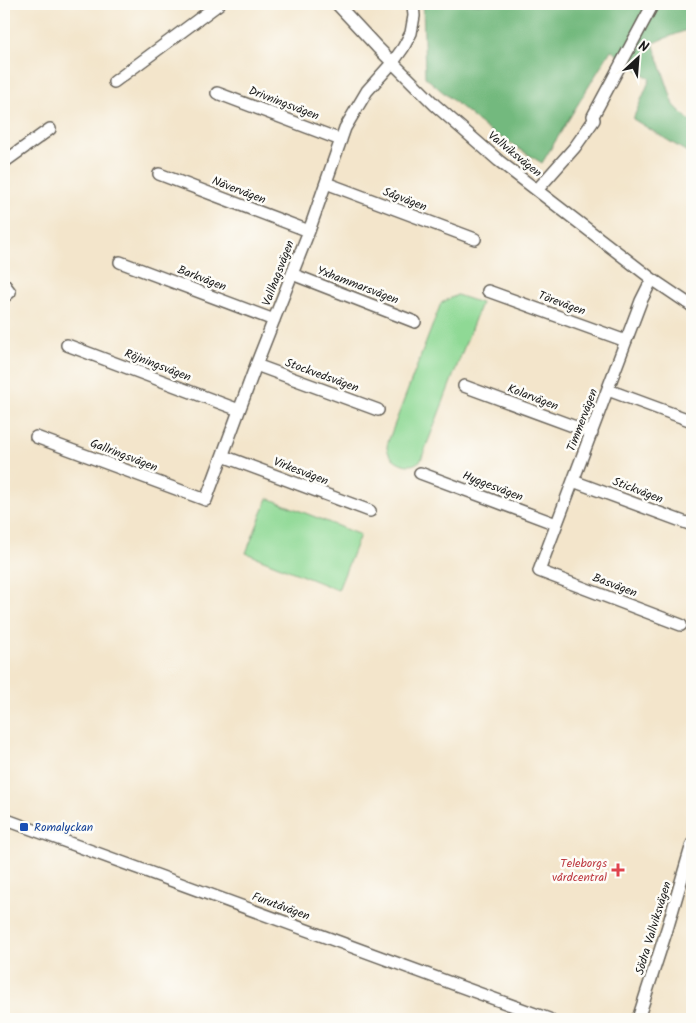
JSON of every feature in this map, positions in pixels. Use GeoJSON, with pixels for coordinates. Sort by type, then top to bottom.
{"type":"FeatureCollection","features":[{"type":"Feature","properties":{"kind":"street"},"geometry":{"type":"LineString","coordinates":[[114,82],[219,4]]}},
{"type":"Feature","properties":{"kind":"street","name":"Vallviksvägen"},"geometry":{"type":"LineString","coordinates":[[337,4],[435,105],[499,161],[652,279],[692,306]]}},
{"type":"Feature","properties":{"kind":"street","name":"Vallhagsvägen"},"geometry":{"type":"LineString","coordinates":[[203,499],[206,500],[223,456],[256,365],[309,231],[345,128],[367,91],[403,48],[411,33],[414,4]]}},
{"type":"Feature","properties":{"kind":"street"},"geometry":{"type":"LineString","coordinates":[[537,190],[575,147],[594,120],[593,116],[654,4]]}},
{"type":"Feature","properties":{"kind":"street","name":"Drivningsvägen"},"geometry":{"type":"LineString","coordinates":[[217,92],[341,140]]}},
{"type":"Feature","properties":{"kind":"street"},"geometry":{"type":"LineString","coordinates":[[4,162],[50,129]]}},
{"type":"Feature","properties":{"kind":"street","name":"Nävervägen"},"geometry":{"type":"LineString","coordinates":[[159,174],[309,231]]}},
{"type":"Feature","properties":{"kind":"street","name":"Sågvägen"},"geometry":{"type":"LineString","coordinates":[[326,183],[475,240]]}},
{"type":"Feature","properties":{"kind":"street","name":"Barkvägen"},"geometry":{"type":"LineString","coordinates":[[120,262],[274,320]]}},
{"type":"Feature","properties":{"kind":"street","name":"Yxhammarsvägen"},"geometry":{"type":"LineString","coordinates":[[292,274],[415,322]]}},
{"type":"Feature","properties":{"kind":"street","name":"Timmervägen"},"geometry":{"type":"LineString","coordinates":[[539,571],[641,301],[652,279]]}},
{"type":"Feature","properties":{"kind":"street","name":"Törevägen"},"geometry":{"type":"LineString","coordinates":[[488,291],[626,341]]}},
{"type":"Feature","properties":{"kind":"street","name":"Röjningsvägen"},"geometry":{"type":"LineString","coordinates":[[67,345],[239,410]]}},
{"type":"Feature","properties":{"kind":"street","name":"Stockvedsvägen"},"geometry":{"type":"LineString","coordinates":[[256,365],[378,410]]}},
{"type":"Feature","properties":{"kind":"street","name":"Kolarvägen"},"geometry":{"type":"LineString","coordinates":[[464,386],[592,433]]}},
{"type":"Feature","properties":{"kind":"street"},"geometry":{"type":"LineString","coordinates":[[608,390],[692,421]]}},
{"type":"Feature","properties":{"kind":"street","name":"Gallringsvägen"},"geometry":{"type":"LineString","coordinates":[[36,437],[203,499]]}},
{"type":"Feature","properties":{"kind":"street","name":"Virkesvägen"},"geometry":{"type":"LineString","coordinates":[[223,456],[370,511]]}},
{"type":"Feature","properties":{"kind":"street","name":"Hyggesvägen"},"geometry":{"type":"LineString","coordinates":[[420,473],[556,524]]}},
{"type":"Feature","properties":{"kind":"street","name":"Stickvägen"},"geometry":{"type":"LineString","coordinates":[[573,481],[692,525]]}},
{"type":"Feature","properties":{"kind":"street","name":"Basvägen"},"geometry":{"type":"LineString","coordinates":[[539,571],[681,625]]}},
{"type":"Feature","properties":{"kind":"street","name":"Furutåvägen"},"geometry":{"type":"LineString","coordinates":[[4,819],[549,1019]]}},
{"type":"Feature","properties":{"kind":"street","name":"Södra Vallviksvägen"},"geometry":{"type":"LineString","coordinates":[[638,1019],[692,844]]}},
{"type":"Feature","properties":{"kind":"green space"},"geometry":{"type":"Polygon","coordinates":[[[423,4],[692,4],[692,28],[653,43],[674,105],[692,123],[692,155],[633,119],[650,79],[611,50],[542,163],[487,129],[425,77],[423,4]]]}},
{"type":"Feature","properties":{"kind":"green space"},"geometry":{"type":"Polygon","coordinates":[[[457,295],[481,303],[421,460],[412,465],[402,464],[395,460],[388,451],[389,440],[441,303],[457,295]]]}},
{"type":"Feature","properties":{"kind":"green space"},"geometry":{"type":"Polygon","coordinates":[[[268,498],[360,535],[338,590],[246,553],[268,498]]]}},
{"type":"Feature","properties":{"kind":"place","name":"Romalyckan"},"geometry":{"type":"Point","coordinates":[24,827]}},
{"type":"Feature","properties":{"kind":"place","name":"Teleborgs vårdcentral"},"geometry":{"type":"Point","coordinates":[618,870]}}]}
